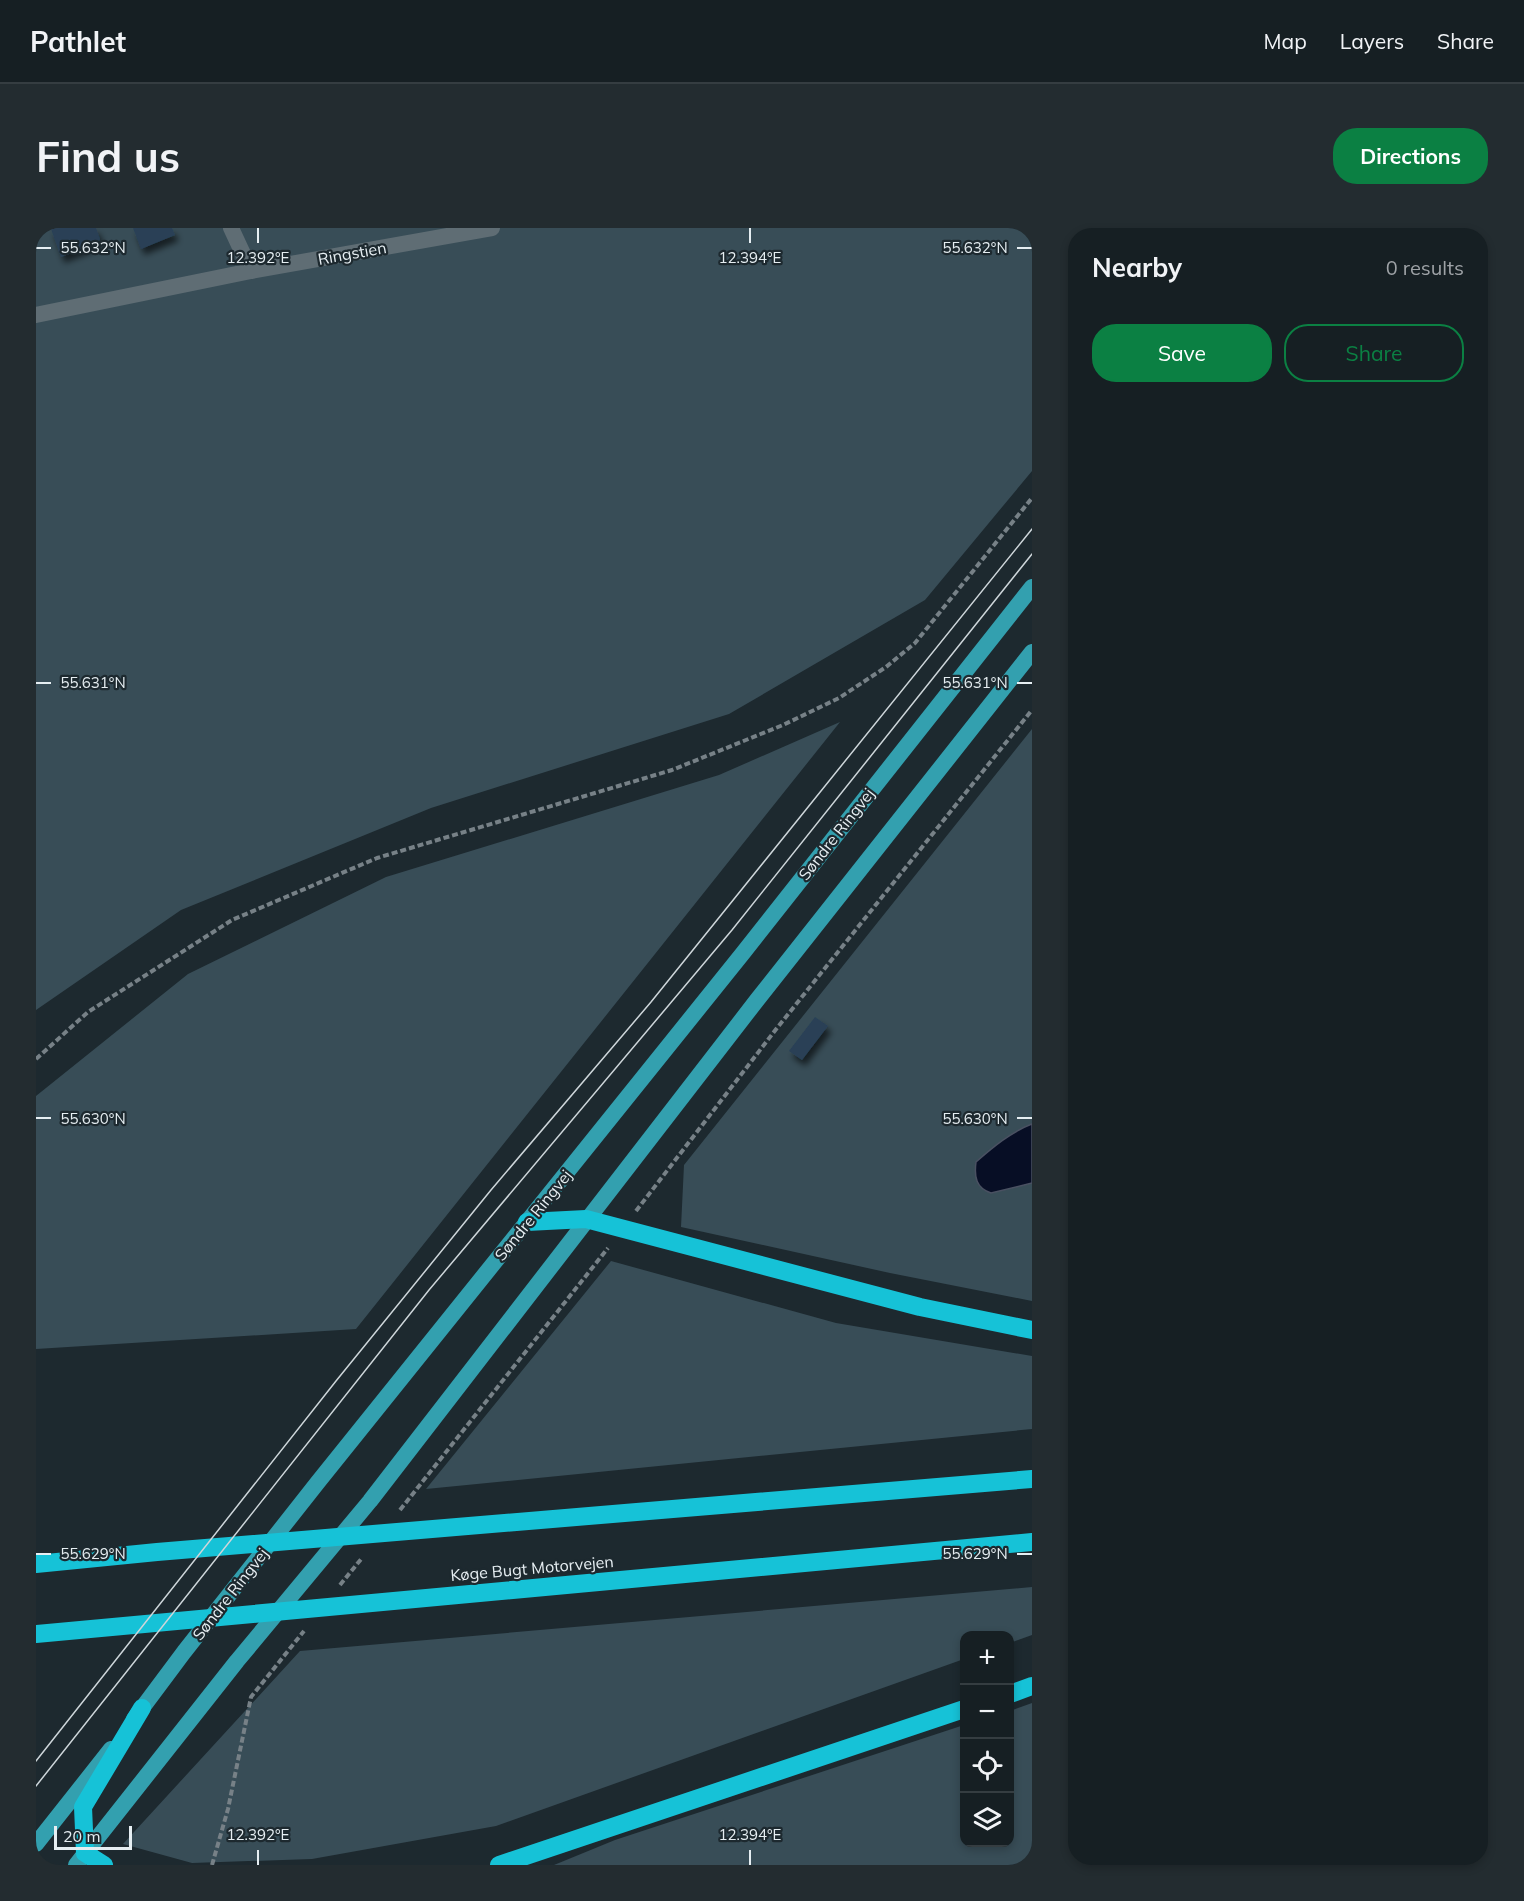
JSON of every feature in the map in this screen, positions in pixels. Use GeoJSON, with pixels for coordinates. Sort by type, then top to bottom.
{"type":"FeatureCollection","features":[{"type":"Feature","properties":{"kind":"highway"},"geometry":{"type":"LineString","coordinates":[[527,1222],[586,1219],[920,1307],[1032,1330]]}},
{"type":"Feature","properties":{"kind":"highway"},"geometry":{"type":"LineString","coordinates":[[36,1564],[1032,1479]]}},
{"type":"Feature","properties":{"kind":"highway","name":"Køge Bugt Motorvejen"},"geometry":{"type":"LineString","coordinates":[[36,1634],[1032,1542]]}},
{"type":"Feature","properties":{"kind":"highway"},"geometry":{"type":"LineString","coordinates":[[1014,1693],[1032,1686]]}},
{"type":"Feature","properties":{"kind":"highway"},"geometry":{"type":"LineString","coordinates":[[104,1865],[81,1859],[83,1807],[142,1708]]}},
{"type":"Feature","properties":{"kind":"highway"},"geometry":{"type":"LineString","coordinates":[[499,1865],[960,1710]]}},
{"type":"Feature","properties":{"kind":"main road","name":"Søndre Ringvej"},"geometry":{"type":"LineString","coordinates":[[36,1844],[303,1501],[750,944],[1032,587]]}},
{"type":"Feature","properties":{"kind":"main road"},"geometry":{"type":"LineString","coordinates":[[81,1859],[237,1660],[370,1501],[586,1219],[1032,652]]}},
{"type":"Feature","properties":{"kind":"street"},"geometry":{"type":"LineString","coordinates":[[231,228],[251,271]]}},
{"type":"Feature","properties":{"kind":"street","name":"Ringstien"},"geometry":{"type":"LineString","coordinates":[[36,315],[251,271],[470,230],[492,228]]}},
{"type":"Feature","properties":{"kind":"path"},"geometry":{"type":"LineString","coordinates":[[36,1059],[88,1012],[232,920],[378,858],[672,770],[783,725],[839,698],[886,667],[915,644],[1032,498]]}},
{"type":"Feature","properties":{"kind":"path"},"geometry":{"type":"LineString","coordinates":[[392,1519],[623,1228],[777,1028],[1032,710]]}},
{"type":"Feature","properties":{"kind":"path"},"geometry":{"type":"LineString","coordinates":[[333,1594],[363,1556]]}},
{"type":"Feature","properties":{"kind":"path"},"geometry":{"type":"LineString","coordinates":[[212,1865],[228,1809],[251,1697],[311,1622]]}},
{"type":"Feature","properties":{"kind":"shaded area"},"geometry":{"type":"Polygon","coordinates":[[[36,228],[1032,228],[1032,471],[925,600],[729,714],[431,808],[181,910],[36,1010],[36,228]]]}},
{"type":"Feature","properties":{"kind":"shaded area"},"geometry":{"type":"Polygon","coordinates":[[[840,722],[356,1329],[36,1349],[36,1096],[188,974],[386,877],[719,775],[840,722]]]}},
{"type":"Feature","properties":{"kind":"shaded area"},"geometry":{"type":"Polygon","coordinates":[[[1032,729],[1032,1301],[890,1273],[681,1227],[684,1165],[1032,729]]]}},
{"type":"Feature","properties":{"kind":"shaded area"},"geometry":{"type":"Polygon","coordinates":[[[1032,1124],[1032,1183],[991,1193],[986,1191],[977,1181],[976,1162],[996,1145],[1032,1124]]]}},
{"type":"Feature","properties":{"kind":"shaded area"},"geometry":{"type":"Polygon","coordinates":[[[611,1261],[836,1323],[1032,1356],[1032,1429],[426,1489],[611,1261]]]}},
{"type":"Feature","properties":{"kind":"shaded area"},"geometry":{"type":"Polygon","coordinates":[[[1032,1587],[1032,1635],[1014,1642],[1014,1631],[960,1631],[960,1660],[496,1826],[312,1859],[192,1863],[123,1844],[300,1651],[1032,1587]]]}},
{"type":"Feature","properties":{"kind":"shaded area"},"geometry":{"type":"Polygon","coordinates":[[[1032,1703],[1032,1865],[554,1865],[615,1840],[960,1726],[960,1847],[1014,1847],[1014,1710],[1032,1703]]]}},
{"type":"Feature","properties":{"kind":"building"},"geometry":{"type":"Polygon","coordinates":[[[96,228],[100,239],[98,243],[61,257],[51,229],[96,228]]]}},
{"type":"Feature","properties":{"kind":"building"},"geometry":{"type":"Polygon","coordinates":[[[133,228],[172,228],[175,235],[141,249],[133,228]]]}},
{"type":"Feature","properties":{"kind":"building"},"geometry":{"type":"Polygon","coordinates":[[[815,1017],[828,1026],[802,1060],[789,1051],[815,1017]]]}},
{"type":"Feature","properties":{"kind":"tram line"},"geometry":{"type":"LineString","coordinates":[[36,1761],[336,1381],[491,1190],[651,1002],[1032,529]]}},
{"type":"Feature","properties":{"kind":"tram line"},"geometry":{"type":"LineString","coordinates":[[36,1786],[429,1290],[732,930],[1032,554]]}}]}
